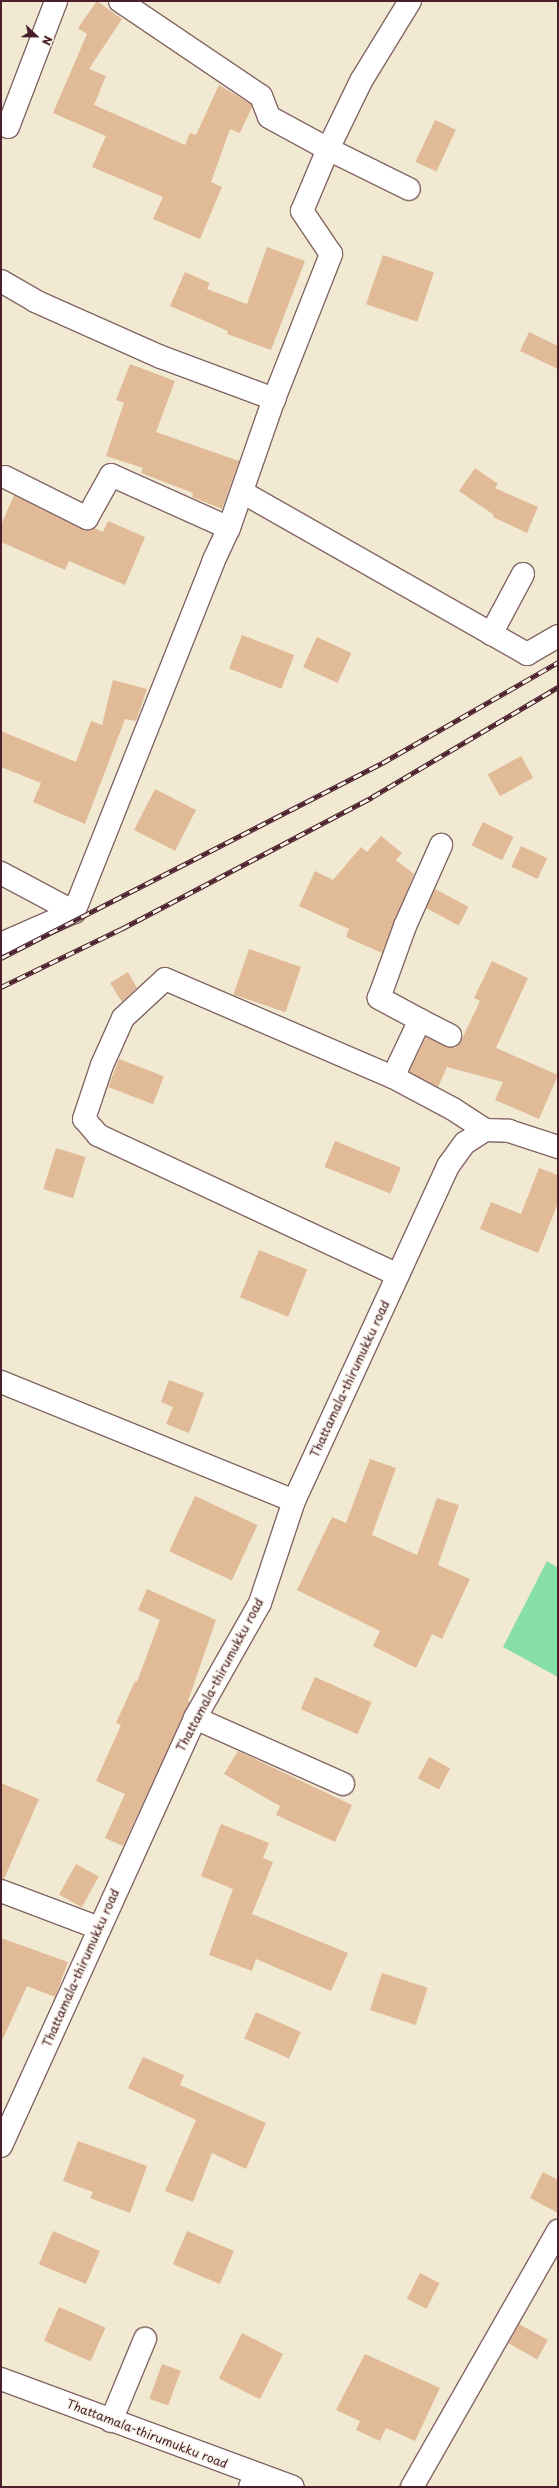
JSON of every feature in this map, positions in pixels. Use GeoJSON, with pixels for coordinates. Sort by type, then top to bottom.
{"type":"FeatureCollection","features":[{"type":"Feature","properties":{"kind":"street"},"geometry":{"type":"LineString","coordinates":[[8,127],[56,1]]}},
{"type":"Feature","properties":{"kind":"street"},"geometry":{"type":"LineString","coordinates":[[120,1],[261,96],[269,117],[328,149],[409,189]]}},
{"type":"Feature","properties":{"kind":"street"},"geometry":{"type":"LineString","coordinates":[[1,944],[74,912],[210,570],[229,528],[274,399],[332,254],[302,211],[328,149],[361,82],[410,1]]}},
{"type":"Feature","properties":{"kind":"street"},"geometry":{"type":"LineString","coordinates":[[1,281],[35,301],[161,357],[274,399]]}},
{"type":"Feature","properties":{"kind":"street"},"geometry":{"type":"LineString","coordinates":[[5,477],[88,518],[111,475],[229,528]]}},
{"type":"Feature","properties":{"kind":"street"},"geometry":{"type":"LineString","coordinates":[[242,492],[526,654],[558,636]]}},
{"type":"Feature","properties":{"kind":"street"},"geometry":{"type":"LineString","coordinates":[[491,634],[523,574]]}},
{"type":"Feature","properties":{"kind":"street"},"geometry":{"type":"LineString","coordinates":[[441,845],[405,926],[379,998],[450,1035]]}},
{"type":"Feature","properties":{"kind":"street"},"geometry":{"type":"LineString","coordinates":[[1,873],[74,912]]}},
{"type":"Feature","properties":{"kind":"street"},"geometry":{"type":"LineString","coordinates":[[398,1275],[98,1135],[84,1119],[102,1065],[123,1018],[165,979],[393,1077],[453,1109],[485,1130],[509,1131],[558,1147]]}},
{"type":"Feature","properties":{"kind":"street"},"geometry":{"type":"LineString","coordinates":[[393,1077],[420,1020]]}},
{"type":"Feature","properties":{"kind":"street","name":"Thattamala-thirumukku road"},"geometry":{"type":"LineString","coordinates":[[1,2146],[195,1718],[260,1602],[294,1501],[448,1166],[465,1143],[485,1130]]}},
{"type":"Feature","properties":{"kind":"street"},"geometry":{"type":"LineString","coordinates":[[1,1382],[294,1501]]}},
{"type":"Feature","properties":{"kind":"street"},"geometry":{"type":"LineString","coordinates":[[195,1718],[344,1784]]}},
{"type":"Feature","properties":{"kind":"street"},"geometry":{"type":"LineString","coordinates":[[1,1891],[99,1928]]}},
{"type":"Feature","properties":{"kind":"street"},"geometry":{"type":"LineString","coordinates":[[412,2487],[558,2231]]}},
{"type":"Feature","properties":{"kind":"street"},"geometry":{"type":"LineString","coordinates":[[111,2420],[145,2340]]}},
{"type":"Feature","properties":{"kind":"street","name":"Thattamala-thirumukku road"},"geometry":{"type":"LineString","coordinates":[[1,2379],[111,2420],[252,2481],[293,2487]]}},
{"type":"Feature","properties":{"kind":"green space"},"geometry":{"type":"Polygon","coordinates":[[[547,1561],[558,1568],[558,1677],[503,1647],[547,1561]]]}},
{"type":"Feature","properties":{"kind":"building"},"geometry":{"type":"Polygon","coordinates":[[[97,1],[122,19],[89,69],[106,76],[94,105],[185,145],[190,133],[196,135],[219,85],[251,104],[252,107],[240,133],[230,129],[211,182],[222,187],[200,239],[153,219],[163,197],[92,167],[106,136],[53,113],[87,34],[78,28],[97,1]]]}},
{"type":"Feature","properties":{"kind":"building"},"geometry":{"type":"Polygon","coordinates":[[[435,120],[456,130],[436,171],[416,162],[435,120]]]}},
{"type":"Feature","properties":{"kind":"building"},"geometry":{"type":"Polygon","coordinates":[[[267,247],[305,261],[271,350],[227,334],[228,331],[170,306],[185,272],[210,283],[207,289],[247,304],[267,247]]]}},
{"type":"Feature","properties":{"kind":"building"},"geometry":{"type":"Polygon","coordinates":[[[383,255],[434,273],[417,322],[366,304],[383,255]]]}},
{"type":"Feature","properties":{"kind":"building"},"geometry":{"type":"Polygon","coordinates":[[[529,332],[558,346],[558,369],[520,351],[529,332]]]}},
{"type":"Feature","properties":{"kind":"building"},"geometry":{"type":"Polygon","coordinates":[[[130,364],[175,381],[156,432],[239,461],[222,509],[192,497],[193,493],[141,473],[143,468],[106,456],[124,403],[116,400],[130,364]]]}},
{"type":"Feature","properties":{"kind":"building"},"geometry":{"type":"Polygon","coordinates":[[[475,468],[498,484],[495,488],[538,507],[527,533],[493,517],[494,515],[459,491],[475,468]]]}},
{"type":"Feature","properties":{"kind":"building"},"geometry":{"type":"Polygon","coordinates":[[[14,495],[82,529],[94,528],[103,532],[108,521],[145,537],[125,585],[69,561],[65,570],[1,542],[1,525],[14,495]]]}},
{"type":"Feature","properties":{"kind":"building"},"geometry":{"type":"Polygon","coordinates":[[[242,635],[294,655],[281,689],[229,669],[242,635]]]}},
{"type":"Feature","properties":{"kind":"building"},"geometry":{"type":"Polygon","coordinates":[[[317,637],[351,653],[337,683],[303,667],[317,637]]]}},
{"type":"Feature","properties":{"kind":"building"},"geometry":{"type":"Polygon","coordinates":[[[113,680],[147,689],[136,721],[125,719],[85,824],[33,802],[41,783],[1,767],[1,731],[76,762],[91,721],[102,725],[113,680]]]}},
{"type":"Feature","properties":{"kind":"building"},"geometry":{"type":"Polygon","coordinates":[[[521,756],[533,778],[500,796],[488,774],[521,756]]]}},
{"type":"Feature","properties":{"kind":"building"},"geometry":{"type":"Polygon","coordinates":[[[155,789],[196,810],[175,851],[134,830],[155,789]]]}},
{"type":"Feature","properties":{"kind":"building"},"geometry":{"type":"Polygon","coordinates":[[[483,822],[514,837],[502,860],[472,845],[483,822]]]}},
{"type":"Feature","properties":{"kind":"building"},"geometry":{"type":"Polygon","coordinates":[[[381,836],[402,853],[396,860],[414,874],[382,953],[346,937],[349,929],[299,906],[315,871],[333,880],[361,847],[367,852],[381,836]]]}},
{"type":"Feature","properties":{"kind":"building"},"geometry":{"type":"Polygon","coordinates":[[[521,846],[547,858],[538,879],[511,867],[521,846]]]}},
{"type":"Feature","properties":{"kind":"building"},"geometry":{"type":"Polygon","coordinates":[[[435,889],[469,907],[459,925],[425,908],[435,889]]]}},
{"type":"Feature","properties":{"kind":"building"},"geometry":{"type":"Polygon","coordinates":[[[249,949],[301,967],[285,1012],[233,994],[249,949]]]}},
{"type":"Feature","properties":{"kind":"building"},"geometry":{"type":"Polygon","coordinates":[[[492,961],[528,978],[496,1048],[558,1075],[539,1119],[495,1100],[503,1082],[447,1067],[438,1087],[409,1072],[426,1037],[455,1048],[461,1041],[480,1001],[474,998],[492,961]]]}},
{"type":"Feature","properties":{"kind":"building"},"geometry":{"type":"Polygon","coordinates":[[[128,972],[137,988],[122,1002],[110,983],[128,972]]]}},
{"type":"Feature","properties":{"kind":"building"},"geometry":{"type":"Polygon","coordinates":[[[119,1059],[164,1076],[153,1104],[108,1087],[119,1059]]]}},
{"type":"Feature","properties":{"kind":"building"},"geometry":{"type":"Polygon","coordinates":[[[335,1141],[401,1168],[390,1194],[325,1167],[335,1141]]]}},
{"type":"Feature","properties":{"kind":"building"},"geometry":{"type":"Polygon","coordinates":[[[56,1148],[86,1157],[73,1198],[43,1189],[56,1148]]]}},
{"type":"Feature","properties":{"kind":"building"},"geometry":{"type":"Polygon","coordinates":[[[539,1168],[558,1175],[558,1203],[538,1253],[480,1229],[491,1202],[521,1214],[539,1168]]]}},
{"type":"Feature","properties":{"kind":"building"},"geometry":{"type":"Polygon","coordinates":[[[259,1250],[307,1269],[288,1317],[240,1297],[259,1250]]]}},
{"type":"Feature","properties":{"kind":"building"},"geometry":{"type":"Polygon","coordinates":[[[169,1380],[204,1393],[189,1433],[166,1424],[173,1407],[161,1402],[169,1380]]]}},
{"type":"Feature","properties":{"kind":"building"},"geometry":{"type":"Polygon","coordinates":[[[370,1459],[396,1468],[372,1535],[417,1555],[437,1498],[459,1505],[438,1565],[470,1579],[442,1639],[432,1634],[416,1668],[373,1646],[380,1631],[297,1590],[332,1517],[346,1523],[370,1459]]]}},
{"type":"Feature","properties":{"kind":"building"},"geometry":{"type":"Polygon","coordinates":[[[195,1496],[258,1525],[232,1580],[169,1551],[195,1496]]]}},
{"type":"Feature","properties":{"kind":"building"},"geometry":{"type":"Polygon","coordinates":[[[147,1589],[216,1620],[188,1701],[190,1702],[123,1846],[105,1838],[125,1794],[96,1781],[121,1725],[116,1723],[135,1681],[137,1682],[160,1620],[138,1610],[147,1589]]]}},
{"type":"Feature","properties":{"kind":"building"},"geometry":{"type":"Polygon","coordinates":[[[315,1677],[372,1702],[357,1734],[301,1709],[315,1677]]]}},
{"type":"Feature","properties":{"kind":"building"},"geometry":{"type":"Polygon","coordinates":[[[238,1751],[352,1805],[335,1842],[276,1815],[280,1806],[224,1774],[238,1751]]]}},
{"type":"Feature","properties":{"kind":"building"},"geometry":{"type":"Polygon","coordinates":[[[429,1757],[450,1768],[439,1789],[418,1778],[429,1757]]]}},
{"type":"Feature","properties":{"kind":"building"},"geometry":{"type":"Polygon","coordinates":[[[1,1783],[39,1799],[4,1879],[1,1879],[1,1783]]]}},
{"type":"Feature","properties":{"kind":"building"},"geometry":{"type":"Polygon","coordinates":[[[221,1824],[269,1843],[263,1858],[273,1862],[252,1914],[348,1953],[331,1991],[256,1959],[252,1971],[209,1955],[233,1889],[201,1876],[221,1824]]]}},
{"type":"Feature","properties":{"kind":"building"},"geometry":{"type":"Polygon","coordinates":[[[76,1864],[99,1877],[82,1907],[59,1895],[76,1864]]]}},
{"type":"Feature","properties":{"kind":"building"},"geometry":{"type":"Polygon","coordinates":[[[1,1938],[68,1962],[55,1997],[27,1986],[1,2043],[1,1938]]]}},
{"type":"Feature","properties":{"kind":"building"},"geometry":{"type":"Polygon","coordinates":[[[382,1973],[428,1988],[416,2025],[370,2010],[382,1973]]]}},
{"type":"Feature","properties":{"kind":"building"},"geometry":{"type":"Polygon","coordinates":[[[256,2012],[301,2032],[289,2058],[244,2038],[256,2012]]]}},
{"type":"Feature","properties":{"kind":"building"},"geometry":{"type":"Polygon","coordinates":[[[143,2057],[184,2075],[180,2085],[266,2123],[246,2169],[212,2153],[193,2202],[165,2191],[196,2120],[128,2088],[143,2057]]]}},
{"type":"Feature","properties":{"kind":"building"},"geometry":{"type":"Polygon","coordinates":[[[78,2141],[147,2166],[130,2213],[90,2198],[93,2192],[63,2181],[78,2141]]]}},
{"type":"Feature","properties":{"kind":"building"},"geometry":{"type":"Polygon","coordinates":[[[543,2172],[558,2180],[558,2213],[530,2198],[543,2172]]]}},
{"type":"Feature","properties":{"kind":"building"},"geometry":{"type":"Polygon","coordinates":[[[53,2231],[100,2251],[86,2284],[39,2264],[53,2231]]]}},
{"type":"Feature","properties":{"kind":"building"},"geometry":{"type":"Polygon","coordinates":[[[187,2231],[234,2251],[220,2284],[173,2264],[187,2231]]]}},
{"type":"Feature","properties":{"kind":"building"},"geometry":{"type":"Polygon","coordinates":[[[420,2273],[440,2283],[426,2309],[407,2299],[420,2273]]]}},
{"type":"Feature","properties":{"kind":"building"},"geometry":{"type":"Polygon","coordinates":[[[59,2307],[106,2328],[91,2362],[44,2341],[59,2307]]]}},
{"type":"Feature","properties":{"kind":"building"},"geometry":{"type":"Polygon","coordinates":[[[519,2324],[548,2340],[537,2359],[508,2343],[519,2324]]]}},
{"type":"Feature","properties":{"kind":"building"},"geometry":{"type":"Polygon","coordinates":[[[242,2333],[283,2354],[260,2399],[219,2378],[242,2333]]]}},
{"type":"Feature","properties":{"kind":"building"},"geometry":{"type":"Polygon","coordinates":[[[365,2354],[440,2388],[415,2441],[386,2428],[380,2441],[356,2430],[360,2421],[336,2410],[365,2354]]]}},
{"type":"Feature","properties":{"kind":"building"},"geometry":{"type":"Polygon","coordinates":[[[162,2364],[181,2371],[168,2406],[149,2399],[162,2364]]]}},
{"type":"Feature","properties":{"kind":"railway"},"geometry":{"type":"LineString","coordinates":[[1,958],[382,763],[558,662]]}},
{"type":"Feature","properties":{"kind":"railway"},"geometry":{"type":"LineString","coordinates":[[1,987],[121,929],[372,797],[558,687]]}}]}
